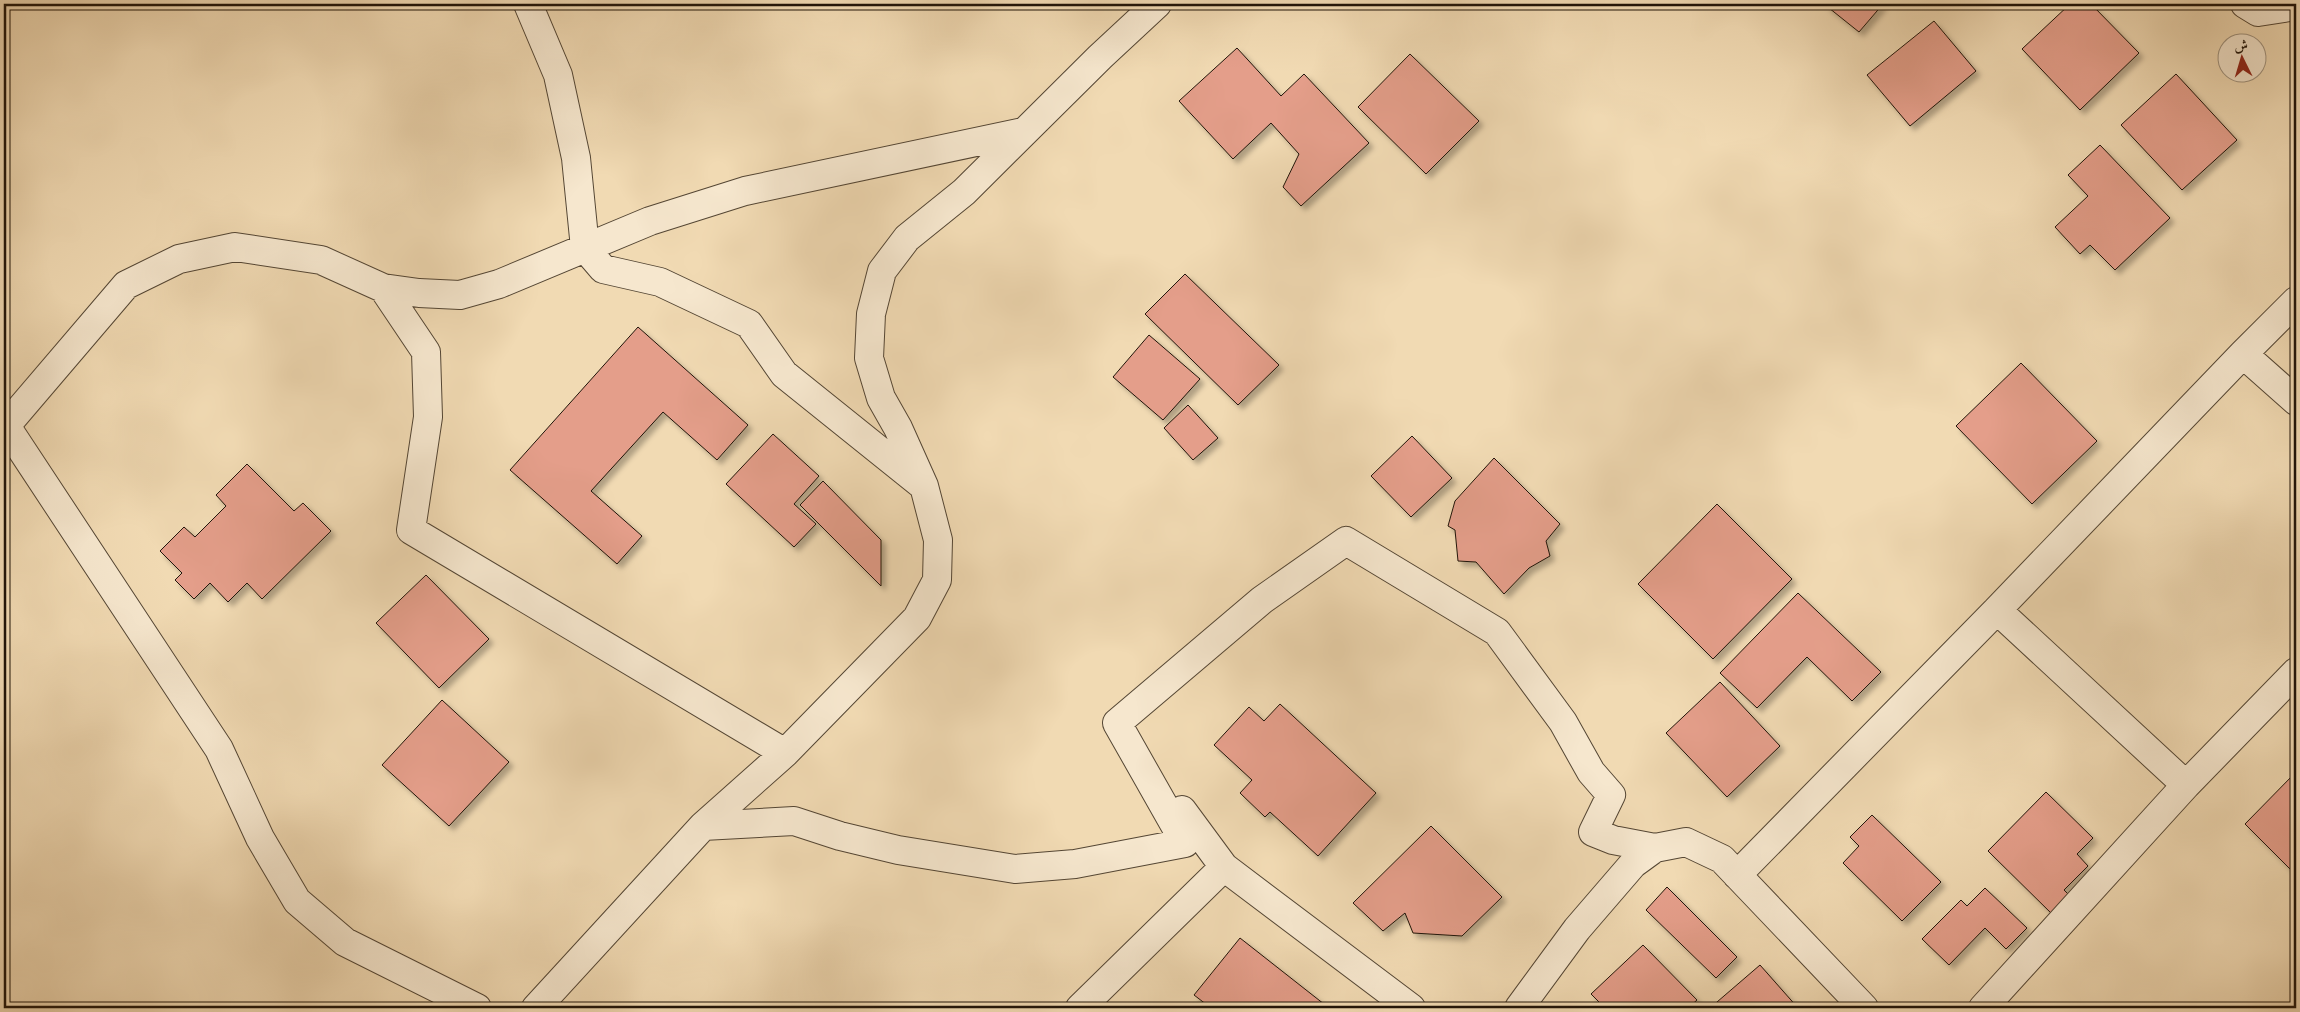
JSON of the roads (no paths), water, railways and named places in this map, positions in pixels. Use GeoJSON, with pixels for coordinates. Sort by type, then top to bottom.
{"type":"FeatureCollection","features":[{"type":"Feature","properties":{"kind":"street"},"geometry":{"type":"LineString","coordinates":[[528,4],[558,76],[576,158],[585,248],[603,270],[660,282],[749,324],[784,374],[924,486]]}},
{"type":"Feature","properties":{"kind":"street"},"geometry":{"type":"LineString","coordinates":[[536,1008],[703,826],[785,753],[917,618],[937,580],[938,540],[924,486],[898,428],[881,398],[869,358],[871,314],[882,272],[907,238],[964,192],[1023,132],[1156,4]]}},
{"type":"Feature","properties":{"kind":"street"},"geometry":{"type":"LineString","coordinates":[[2256,6],[2296,6]]}},
{"type":"Feature","properties":{"kind":"street"},"geometry":{"type":"LineString","coordinates":[[477,1008],[345,942],[297,901],[260,838],[219,749],[5,427],[126,285],[178,259],[235,247],[321,260],[383,288],[419,293],[460,295],[499,284],[650,221],[744,191],[1023,132]]}},
{"type":"Feature","properties":{"kind":"street"},"geometry":{"type":"LineString","coordinates":[[383,288],[426,352],[428,417],[411,530],[785,753]]}},
{"type":"Feature","properties":{"kind":"street"},"geometry":{"type":"LineString","coordinates":[[1737,875],[2296,301]]}},
{"type":"Feature","properties":{"kind":"street"},"geometry":{"type":"LineString","coordinates":[[2243,354],[2296,401]]}},
{"type":"Feature","properties":{"kind":"street"},"geometry":{"type":"LineString","coordinates":[[1116,723],[1262,600],[1346,541],[1497,632],[1563,722],[1591,772],[1611,795],[1593,832],[1613,840],[1655,848],[1686,842],[1722,859],[1864,1008]]}},
{"type":"Feature","properties":{"kind":"street"},"geometry":{"type":"LineString","coordinates":[[1997,610],[2186,786]]}},
{"type":"Feature","properties":{"kind":"street"},"geometry":{"type":"LineString","coordinates":[[1983,1008],[2186,786],[2292,685]]}},
{"type":"Feature","properties":{"kind":"street"},"geometry":{"type":"LineString","coordinates":[[703,826],[794,822],[840,836],[898,850],[1016,869],[1075,864],[1185,843],[1116,723]]}},
{"type":"Feature","properties":{"kind":"street"},"geometry":{"type":"LineString","coordinates":[[1116,723],[1224,867],[1411,1008]]}},
{"type":"Feature","properties":{"kind":"street"},"geometry":{"type":"LineString","coordinates":[[1519,1008],[1577,929],[1633,864],[1655,848]]}},
{"type":"Feature","properties":{"kind":"street"},"geometry":{"type":"LineString","coordinates":[[1080,1008],[1224,867]]}}]}
